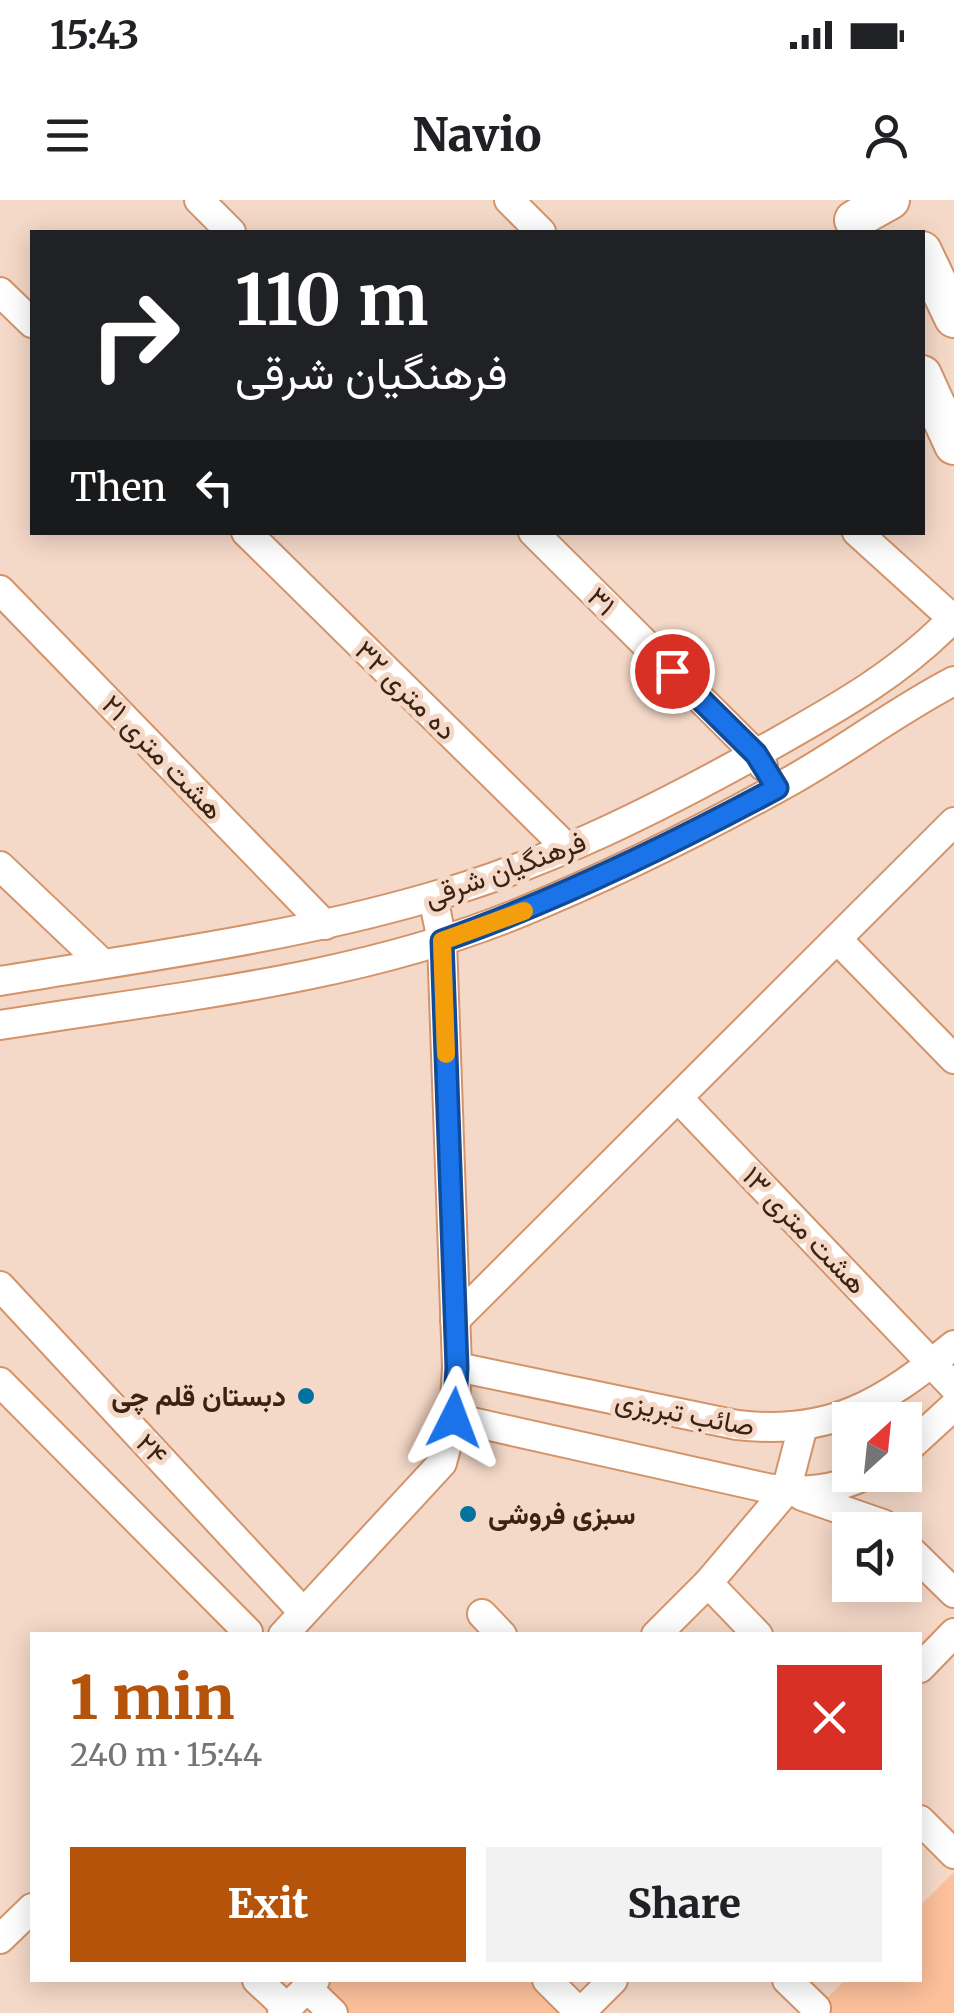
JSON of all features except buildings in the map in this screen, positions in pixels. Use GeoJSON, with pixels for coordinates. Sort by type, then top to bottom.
{"type":"FeatureCollection","features":[{"type":"Feature","properties":{"kind":"main road"},"geometry":{"type":"LineString","coordinates":[[851,218],[890,200]]}},
{"type":"Feature","properties":{"kind":"main road"},"geometry":{"type":"LineString","coordinates":[[898,200],[913,230]]}},
{"type":"Feature","properties":{"kind":"main road"},"geometry":{"type":"LineString","coordinates":[[925,257],[954,318]]}},
{"type":"Feature","properties":{"kind":"main road"},"geometry":{"type":"LineString","coordinates":[[925,382],[954,445]]}},
{"type":"Feature","properties":{"kind":"street"},"geometry":{"type":"LineString","coordinates":[[199,200],[230,230]]}},
{"type":"Feature","properties":{"kind":"street"},"geometry":{"type":"LineString","coordinates":[[509,200],[539,230]]}},
{"type":"Feature","properties":{"kind":"street"},"geometry":{"type":"LineString","coordinates":[[0,292],[30,322]]}},
{"type":"Feature","properties":{"kind":"street","name":"ده متری ۳۲"},"geometry":{"type":"LineString","coordinates":[[249,535],[567,848]]}},
{"type":"Feature","properties":{"kind":"street","name":"۳۱"},"geometry":{"type":"LineString","coordinates":[[536,535],[756,754],[777,788]]}},
{"type":"Feature","properties":{"kind":"street"},"geometry":{"type":"LineString","coordinates":[[860,535],[953,619]]}},
{"type":"Feature","properties":{"kind":"street","name":"هشت متری ۲۱"},"geometry":{"type":"LineString","coordinates":[[0,590],[325,925]]}},
{"type":"Feature","properties":{"kind":"street","name":"فرهنگیان شرقی"},"geometry":{"type":"LineString","coordinates":[[0,981],[325,925],[433,897],[567,848],[685,794],[852,700],[916,655],[953,619]]}},
{"type":"Feature","properties":{"kind":"street"},"geometry":{"type":"LineString","coordinates":[[888,675],[909,708]]}},
{"type":"Feature","properties":{"kind":"street","name":"فرهنگیان شرقی"},"geometry":{"type":"LineString","coordinates":[[0,1025],[313,974],[442,941],[519,913],[623,866],[777,788],[954,681]]}},
{"type":"Feature","properties":{"kind":"street"},"geometry":{"type":"LineString","coordinates":[[455,1320],[954,822]]}},
{"type":"Feature","properties":{"kind":"street"},"geometry":{"type":"LineString","coordinates":[[0,866],[103,964]]}},
{"type":"Feature","properties":{"kind":"street"},"geometry":{"type":"LineString","coordinates":[[285,1632],[442,1464],[454,1418],[457,1368],[442,941],[433,897]]}},
{"type":"Feature","properties":{"kind":"street"},"geometry":{"type":"LineString","coordinates":[[837,939],[954,1059]]}},
{"type":"Feature","properties":{"kind":"street","name":"هشت متری ۱۳"},"geometry":{"type":"LineString","coordinates":[[678,1098],[943,1354],[954,1387]]}},
{"type":"Feature","properties":{"kind":"street","name":"۲۴"},"geometry":{"type":"LineString","coordinates":[[0,1286],[303,1612]]}},
{"type":"Feature","properties":{"kind":"street","name":"صائب تبریزی"},"geometry":{"type":"LineString","coordinates":[[457,1368],[774,1429],[803,1426],[866,1408],[943,1354]]}},
{"type":"Feature","properties":{"kind":"street"},"geometry":{"type":"LineString","coordinates":[[0,1382],[248,1632]]}},
{"type":"Feature","properties":{"kind":"street"},"geometry":{"type":"LineString","coordinates":[[922,1435],[954,1406]]}},
{"type":"Feature","properties":{"kind":"street","name":"صائب تبریزی"},"geometry":{"type":"LineString","coordinates":[[454,1418],[705,1476],[786,1491],[832,1488]]}},
{"type":"Feature","properties":{"kind":"street"},"geometry":{"type":"LineString","coordinates":[[659,1632],[708,1583],[786,1491],[803,1426]]}},
{"type":"Feature","properties":{"kind":"street"},"geometry":{"type":"LineString","coordinates":[[786,1491],[848,1512]]}},
{"type":"Feature","properties":{"kind":"street"},"geometry":{"type":"LineString","coordinates":[[922,1562],[954,1593]]}},
{"type":"Feature","properties":{"kind":"street"},"geometry":{"type":"LineString","coordinates":[[708,1583],[755,1632]]}},
{"type":"Feature","properties":{"kind":"street"},"geometry":{"type":"LineString","coordinates":[[482,1614],[499,1632]]}},
{"type":"Feature","properties":{"kind":"street"},"geometry":{"type":"LineString","coordinates":[[922,1666],[954,1634]]}},
{"type":"Feature","properties":{"kind":"street"},"geometry":{"type":"LineString","coordinates":[[922,1822],[954,1854]]}},
{"type":"Feature","properties":{"kind":"street"},"geometry":{"type":"LineString","coordinates":[[0,1939],[30,1910]]}},
{"type":"Feature","properties":{"kind":"street"},"geometry":{"type":"LineString","coordinates":[[259,1982],[284,2010],[311,1984],[333,2013]]}},
{"type":"Feature","properties":{"kind":"street"},"geometry":{"type":"LineString","coordinates":[[549,1982],[580,2013],[611,1982]]}},
{"type":"Feature","properties":{"kind":"street"},"geometry":{"type":"LineString","coordinates":[[789,1982],[816,2008]]}},
{"type":"Feature","properties":{"kind":"shaded area"},"geometry":{"type":"Polygon","coordinates":[[[954,1872],[954,2013],[812,2013],[843,1982],[922,1982],[922,1904],[954,1872]]]}},
{"type":"Feature","properties":{"kind":"shaded area"},"geometry":{"type":"Polygon","coordinates":[[[314,1982],[549,1982],[568,2001],[558,2013],[317,2013],[314,1982]]]}},
{"type":"Feature","properties":{"kind":"slow traffic"},"geometry":{"type":"LineString","coordinates":[[446,1054],[442,941],[524,911]]}},
{"type":"Feature","properties":{"kind":"place","name":"دبستان قلم چی"},"geometry":{"type":"Point","coordinates":[306,1396]}},
{"type":"Feature","properties":{"kind":"place","name":"سبزی فروشی"},"geometry":{"type":"Point","coordinates":[468,1514]}},
{"type":"Feature","properties":{"kind":"route"},"geometry":{"type":"LineString","coordinates":[[454,1418],[457,1368],[442,941],[519,913],[623,866],[777,788],[756,754],[672,671]]}}]}
